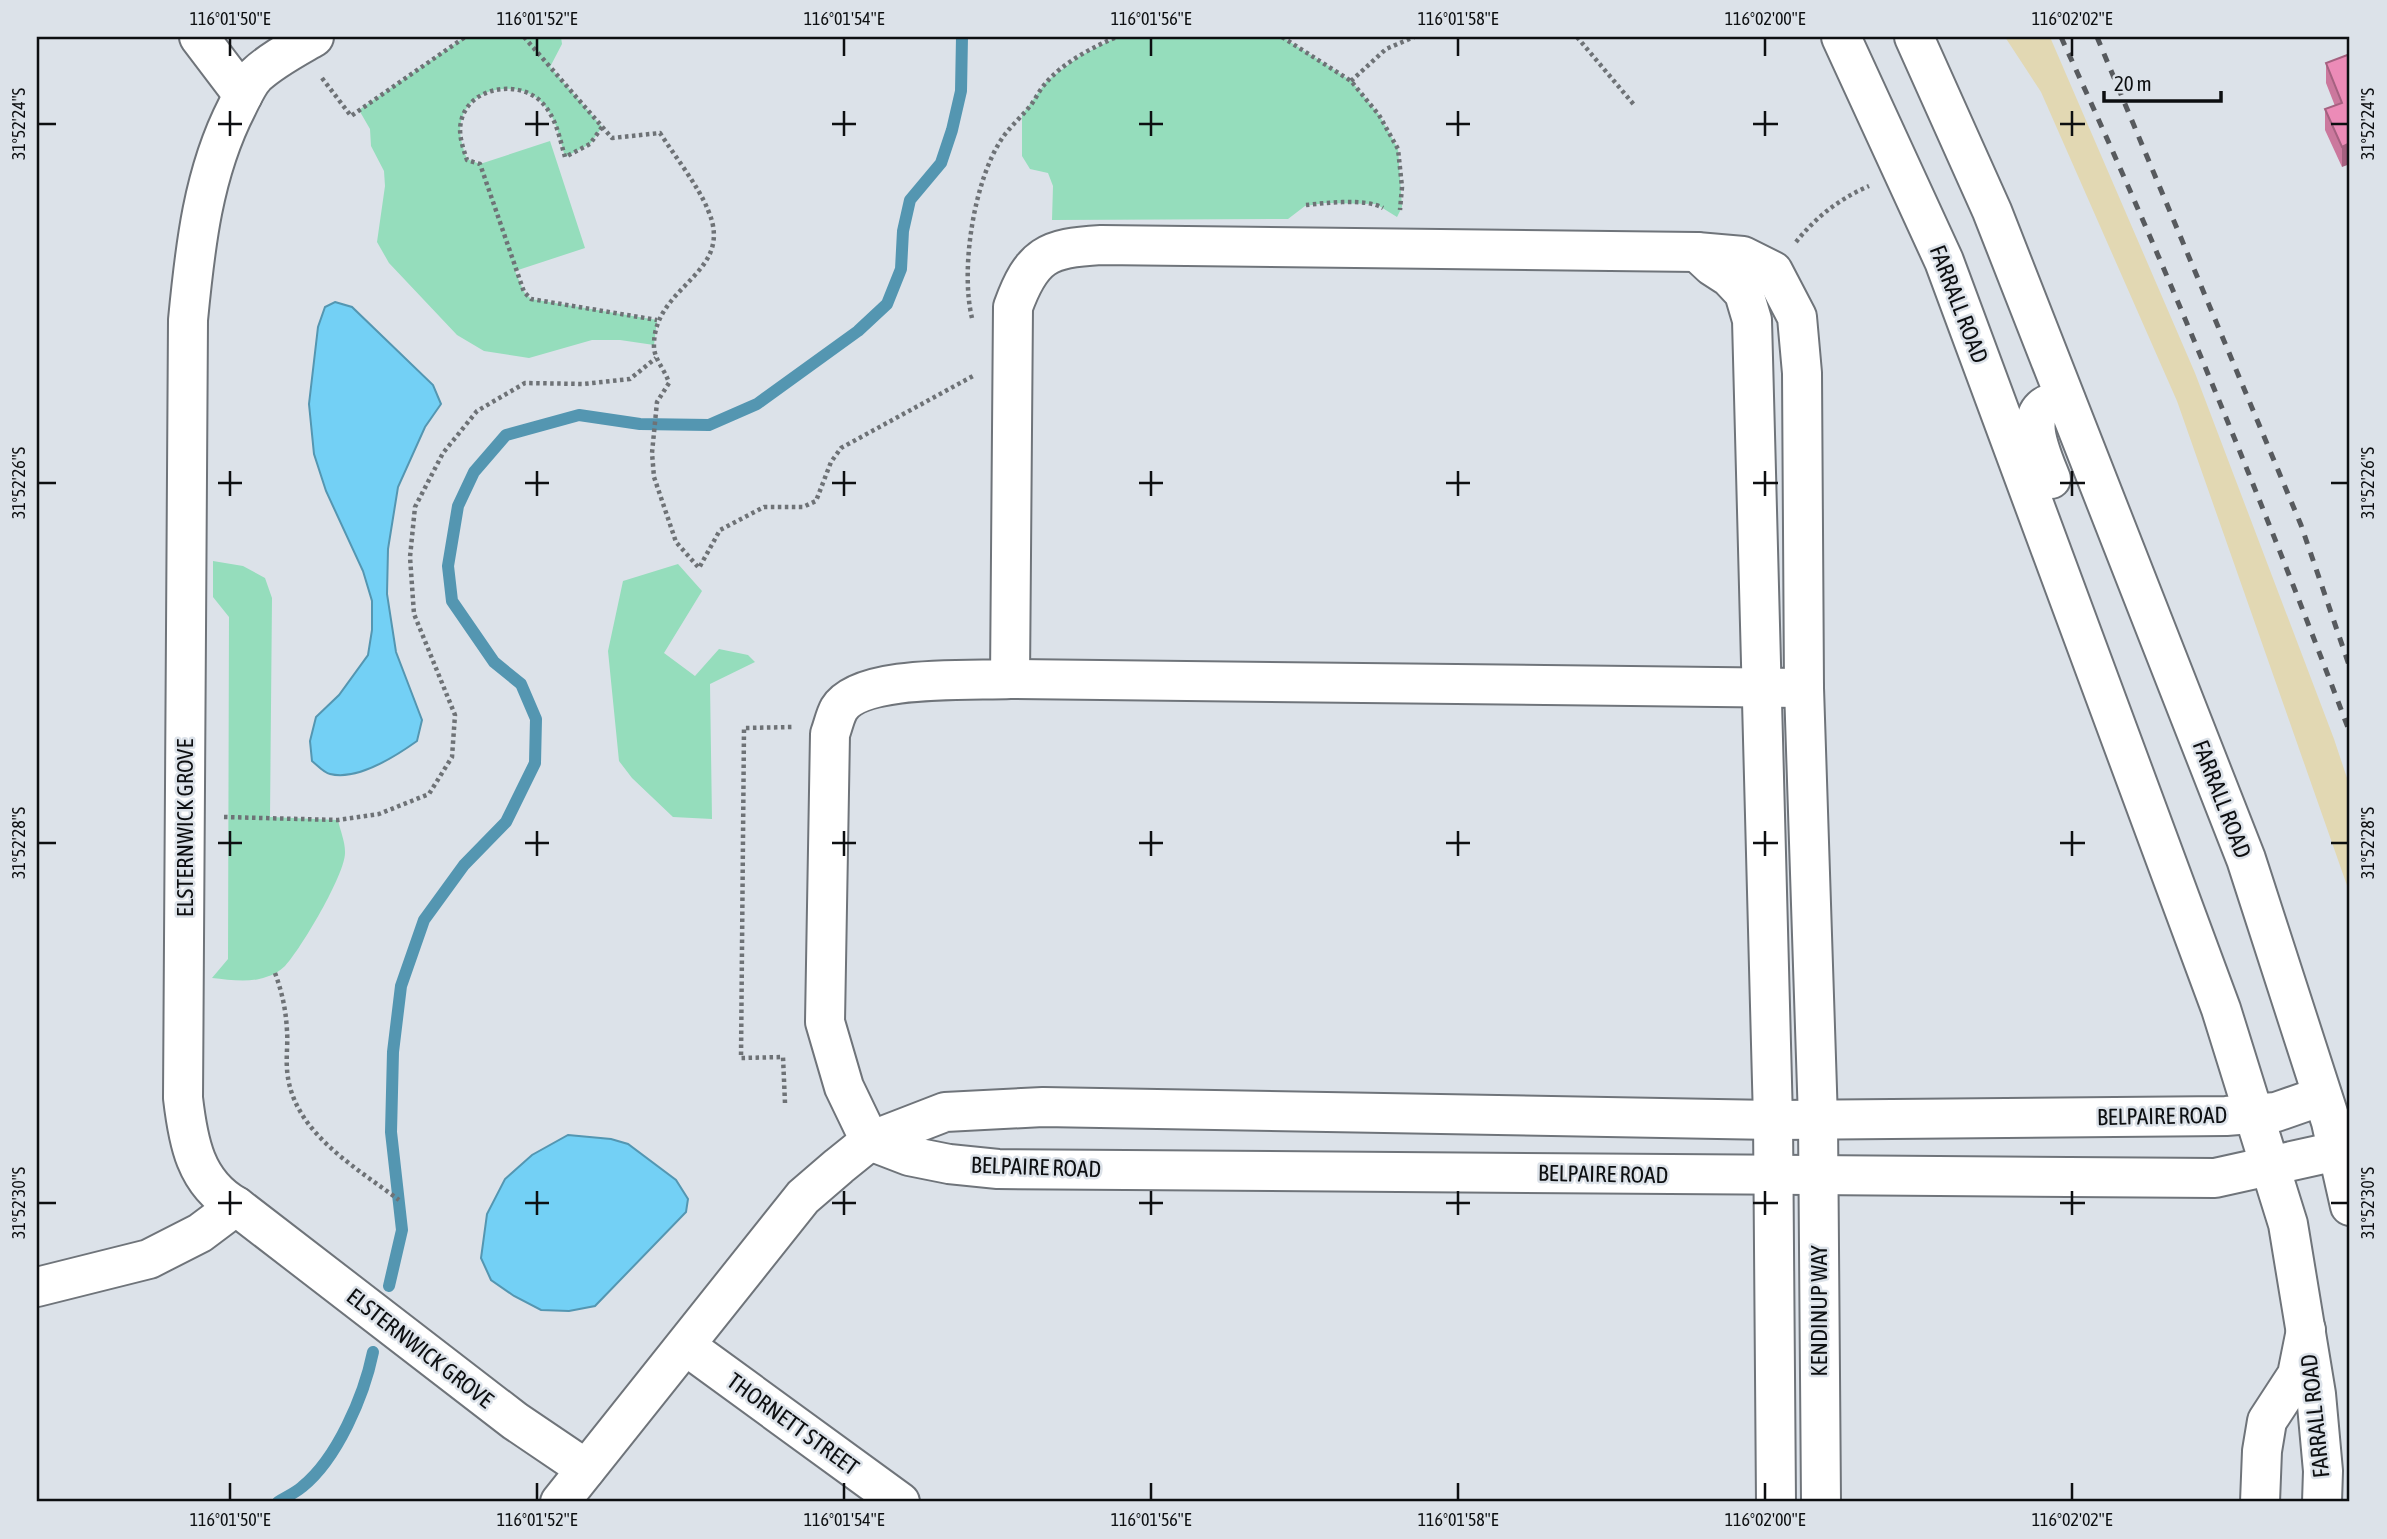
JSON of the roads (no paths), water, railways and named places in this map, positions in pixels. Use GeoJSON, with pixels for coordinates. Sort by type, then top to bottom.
{"type":"FeatureCollection","features":[{"type":"Feature","properties":{"kind":"street"},"geometry":{"type":"LineString","coordinates":[[199,37],[243,95]]}},
{"type":"Feature","properties":{"kind":"street","name":"FARRALL ROAD"},"geometry":{"type":"LineString","coordinates":[[1841,37],[1944,261],[2221,1009],[2288,1224],[2316,1394],[2323,1471],[2322,1502]]}},
{"type":"Feature","properties":{"kind":"street","name":"FARRALL ROAD"},"geometry":{"type":"LineString","coordinates":[[1914,37],[1992,211],[2246,859],[2322,1096],[2350,1206]]}},
{"type":"Feature","properties":{"kind":"street","name":"ELSTERNWICK GROVE"},"geometry":{"type":"LineString","coordinates":[[306,41],[256,76],[243,95],[226,130],[214,165],[196,242],[188,320],[183,1098],[187,1139],[197,1164],[218,1196],[236,1206],[515,1421],[586,1469]]}},
{"type":"Feature","properties":{"kind":"street","name":"KENDINUP WAY"},"geometry":{"type":"LineString","coordinates":[[1010,679],[1013,307],[1023,279],[1038,261],[1068,247],[1101,245],[1697,251],[1743,256],[1773,271],[1797,317],[1802,373],[1804,688],[1818,1120],[1821,1502]]}},
{"type":"Feature","properties":{"kind":"street","name":"KENDINUP WAY"},"geometry":{"type":"LineString","coordinates":[[1697,251],[1744,293],[1752,320],[1773,1120],[1776,1502]]}},
{"type":"Feature","properties":{"kind":"street","name":"FARRALL ROAD"},"geometry":{"type":"LineString","coordinates":[[2066,401],[2049,402],[2040,409],[2035,417],[2037,438],[2104,623],[2105,696]]}},
{"type":"Feature","properties":{"kind":"street"},"geometry":{"type":"LineString","coordinates":[[870,1141],[844,1087],[825,1022],[830,734],[840,708],[857,693],[883,684],[1010,679],[1804,688]]}},
{"type":"Feature","properties":{"kind":"street","name":"BELPAIRE ROAD"},"geometry":{"type":"LineString","coordinates":[[561,1502],[803,1197],[870,1141],[945,1112],[1043,1107],[1773,1120],[2226,1116],[2276,1112],[2322,1096]]}},
{"type":"Feature","properties":{"kind":"street","name":"BELPAIRE ROAD"},"geometry":{"type":"LineString","coordinates":[[870,1141],[909,1156],[949,1164],[998,1169],[1774,1176],[2215,1178],[2337,1151]]}},
{"type":"Feature","properties":{"kind":"street"},"geometry":{"type":"LineString","coordinates":[[37,1287],[149,1259],[200,1233],[236,1206]]}},
{"type":"Feature","properties":{"kind":"street","name":"FARRALL ROAD"},"geometry":{"type":"LineString","coordinates":[[2260,1502],[2262,1451],[2267,1422],[2297,1376],[2306,1330]]}},
{"type":"Feature","properties":{"kind":"street","name":"THORNETT STREET"},"geometry":{"type":"LineString","coordinates":[[686,1346],[900,1502]]}},
{"type":"Feature","properties":{"kind":"street"},"geometry":{"type":"LineString","coordinates":[[1776,1369],[1819,1369]]}},
{"type":"Feature","properties":{"kind":"water"},"geometry":{"type":"Polygon","coordinates":[[[335,302],[352,307],[433,385],[441,404],[425,427],[398,487],[388,549],[387,594],[396,652],[422,720],[417,741],[376,766],[341,775],[323,771],[312,761],[310,741],[316,717],[339,695],[368,655],[372,630],[372,601],[363,571],[326,491],[314,454],[309,404],[318,327],[325,307],[335,302]]]}},
{"type":"Feature","properties":{"kind":"water"},"geometry":{"type":"Polygon","coordinates":[[[568,1135],[611,1139],[628,1144],[676,1180],[688,1199],[686,1212],[595,1306],[569,1311],[541,1310],[491,1280],[481,1258],[487,1214],[505,1179],[532,1155],[568,1135]]]}},
{"type":"Feature","properties":{"kind":"waterway"},"geometry":{"type":"LineString","coordinates":[[389,1286],[402,1230],[391,1132],[393,1052],[401,986],[424,920],[464,865],[506,822],[535,763],[536,719],[521,684],[494,662],[452,601],[448,566],[458,506],[474,472],[506,435],[579,415],[640,424],[709,425],[757,404],[858,331],[887,304],[901,269],[903,231],[910,200],[941,163],[961,91],[962,37]]}},
{"type":"Feature","properties":{"kind":"waterway"},"geometry":{"type":"LineString","coordinates":[[278,1502],[299,1489],[327,1460],[356,1407],[373,1352]]}},
{"type":"Feature","properties":{"kind":"railway"},"geometry":{"type":"LineString","coordinates":[[2061,37],[2212,382],[2350,733]]}},
{"type":"Feature","properties":{"kind":"railway"},"geometry":{"type":"LineString","coordinates":[[2097,37],[2301,525],[2350,668]]}}]}
